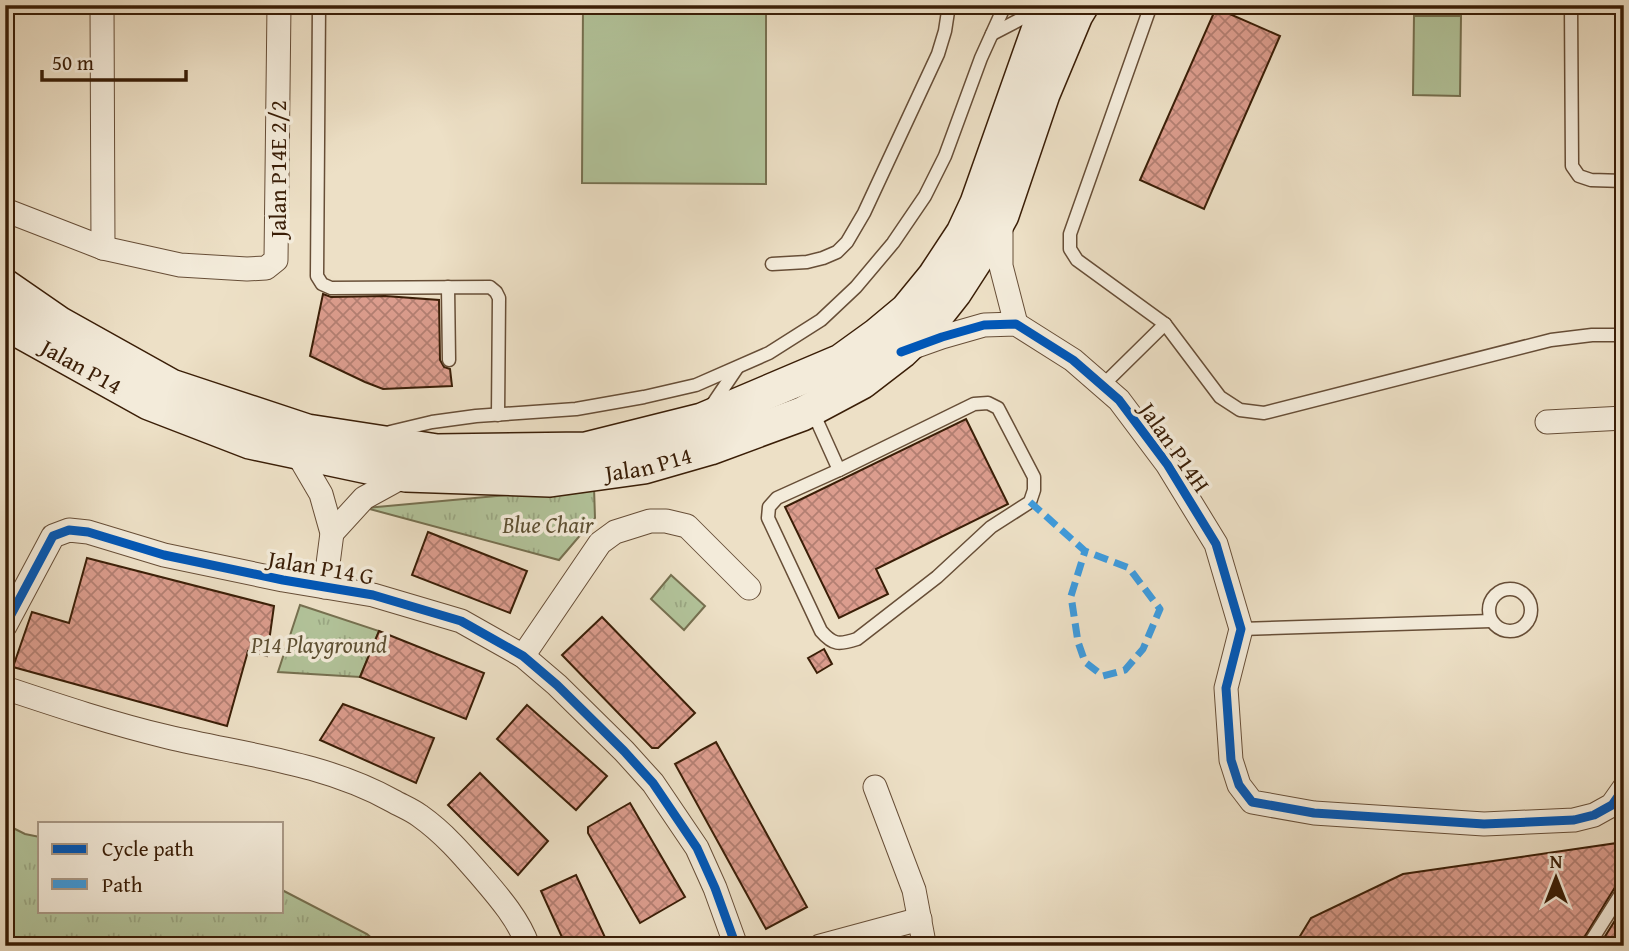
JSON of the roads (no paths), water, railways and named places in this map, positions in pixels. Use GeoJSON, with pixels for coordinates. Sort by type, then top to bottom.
{"type":"FeatureCollection","features":[{"type":"Feature","properties":{"kind":"main road","name":"Jalan P14"},"geometry":{"type":"LineString","coordinates":[[5,286],[60,324],[171,386],[307,431],[437,451],[586,449],[702,420],[841,361],[907,310],[934,277],[963,233],[977,203],[1047,5]]}},
{"type":"Feature","properties":{"kind":"main road","name":"Jalan P14"},"geometry":{"type":"LineString","coordinates":[[5,323],[149,403],[250,442],[406,475],[550,480],[644,467],[710,448],[802,414],[862,382],[901,352],[929,325],[956,292],[1002,215],[1043,94],[1082,5]]}},
{"type":"Feature","properties":{"kind":"street"},"geometry":{"type":"LineString","coordinates":[[102,5],[103,248]]}},
{"type":"Feature","properties":{"kind":"street","name":"Jalan P14E 2/2"},"geometry":{"type":"LineString","coordinates":[[5,210],[103,248],[180,265],[266,268],[276,260],[279,5]]}},
{"type":"Feature","properties":{"kind":"street"},"geometry":{"type":"LineString","coordinates":[[901,352],[984,325],[1016,324],[1001,266],[1002,215]]}},
{"type":"Feature","properties":{"kind":"street","name":"Jalan P14H"},"geometry":{"type":"LineString","coordinates":[[1016,324],[1073,360],[1119,400],[1167,464],[1216,544],[1241,629]]}},
{"type":"Feature","properties":{"kind":"street"},"geometry":{"type":"LineString","coordinates":[[1547,422],[1624,418]]}},
{"type":"Feature","properties":{"kind":"street","name":"Jalan P14 G"},"geometry":{"type":"LineString","coordinates":[[298,453],[321,494],[332,533],[325,587]]}},
{"type":"Feature","properties":{"kind":"street","name":"Jalan P14 G"},"geometry":{"type":"LineString","coordinates":[[332,533],[364,498],[406,475]]}},
{"type":"Feature","properties":{"kind":"street"},"geometry":{"type":"LineString","coordinates":[[523,656],[600,543],[614,532],[650,520],[666,520],[687,526],[749,588]]}},
{"type":"Feature","properties":{"kind":"street","name":"Jalan P14 G"},"geometry":{"type":"LineString","coordinates":[[5,626],[52,536],[69,530],[88,532],[164,555],[373,595],[461,621],[523,656],[557,685],[653,783],[697,848],[736,946]]}},
{"type":"Feature","properties":{"kind":"street"},"geometry":{"type":"LineString","coordinates":[[1241,629],[1226,688],[1231,760],[1239,785],[1252,802],[1314,813],[1484,824],[1574,820],[1594,815],[1612,805],[1624,788]]}},
{"type":"Feature","properties":{"kind":"street"},"geometry":{"type":"LineString","coordinates":[[5,688],[152,733],[285,761],[343,778],[380,794],[419,815],[451,842],[523,931],[528,946]]}},
{"type":"Feature","properties":{"kind":"street"},"geometry":{"type":"LineString","coordinates":[[875,787],[914,890],[924,943]]}},
{"type":"Feature","properties":{"kind":"street"},"geometry":{"type":"LineString","coordinates":[[820,946],[920,919]]}},
{"type":"Feature","properties":{"kind":"lane"},"geometry":{"type":"LineString","coordinates":[[319,5],[317,276],[322,284],[331,288],[490,287],[499,298],[498,415]]}},
{"type":"Feature","properties":{"kind":"lane"},"geometry":{"type":"LineString","coordinates":[[772,264],[807,262],[823,258],[837,252],[847,243],[938,54],[949,5]]}},
{"type":"Feature","properties":{"kind":"lane"},"geometry":{"type":"LineString","coordinates":[[359,439],[432,422],[576,409],[644,397],[696,384],[769,353],[821,320],[856,287],[893,243],[925,196],[945,156],[981,58],[1005,5]]}},
{"type":"Feature","properties":{"kind":"lane"},"geometry":{"type":"LineString","coordinates":[[992,34],[1047,5]]}},
{"type":"Feature","properties":{"kind":"lane"},"geometry":{"type":"LineString","coordinates":[[1151,5],[1070,234],[1070,249],[1077,260],[1165,324],[1220,397],[1240,410],[1264,413],[1551,340],[1592,335],[1624,335]]}},
{"type":"Feature","properties":{"kind":"lane"},"geometry":{"type":"LineString","coordinates":[[1571,5],[1572,166],[1579,176],[1591,180],[1624,181]]}},
{"type":"Feature","properties":{"kind":"lane"},"geometry":{"type":"LineString","coordinates":[[448,287],[449,360]]}},
{"type":"Feature","properties":{"kind":"lane"},"geometry":{"type":"LineString","coordinates":[[1102,386],[1165,324]]}},
{"type":"Feature","properties":{"kind":"lane"},"geometry":{"type":"LineString","coordinates":[[702,420],[737,367]]}},
{"type":"Feature","properties":{"kind":"lane"},"geometry":{"type":"LineString","coordinates":[[988,402],[998,408],[1034,477],[1034,490],[1030,502],[991,527],[937,576],[856,639],[842,644],[830,641],[821,631],[768,518],[769,507],[777,498],[839,470],[975,404],[988,402]]}},
{"type":"Feature","properties":{"kind":"lane"},"geometry":{"type":"LineString","coordinates":[[812,409],[839,470]]}},
{"type":"Feature","properties":{"kind":"lane"},"geometry":{"type":"LineString","coordinates":[[1241,629],[1491,621]]}},
{"type":"Feature","properties":{"kind":"lane"},"geometry":{"type":"LineString","coordinates":[[1588,946],[1624,889]]}},
{"type":"Feature","properties":{"kind":"park label","name":"Blue Chair"},"geometry":{"type":"Point","coordinates":[548,524]}},
{"type":"Feature","properties":{"kind":"park label","name":"P14 Playground"},"geometry":{"type":"Point","coordinates":[319,644]}}]}
